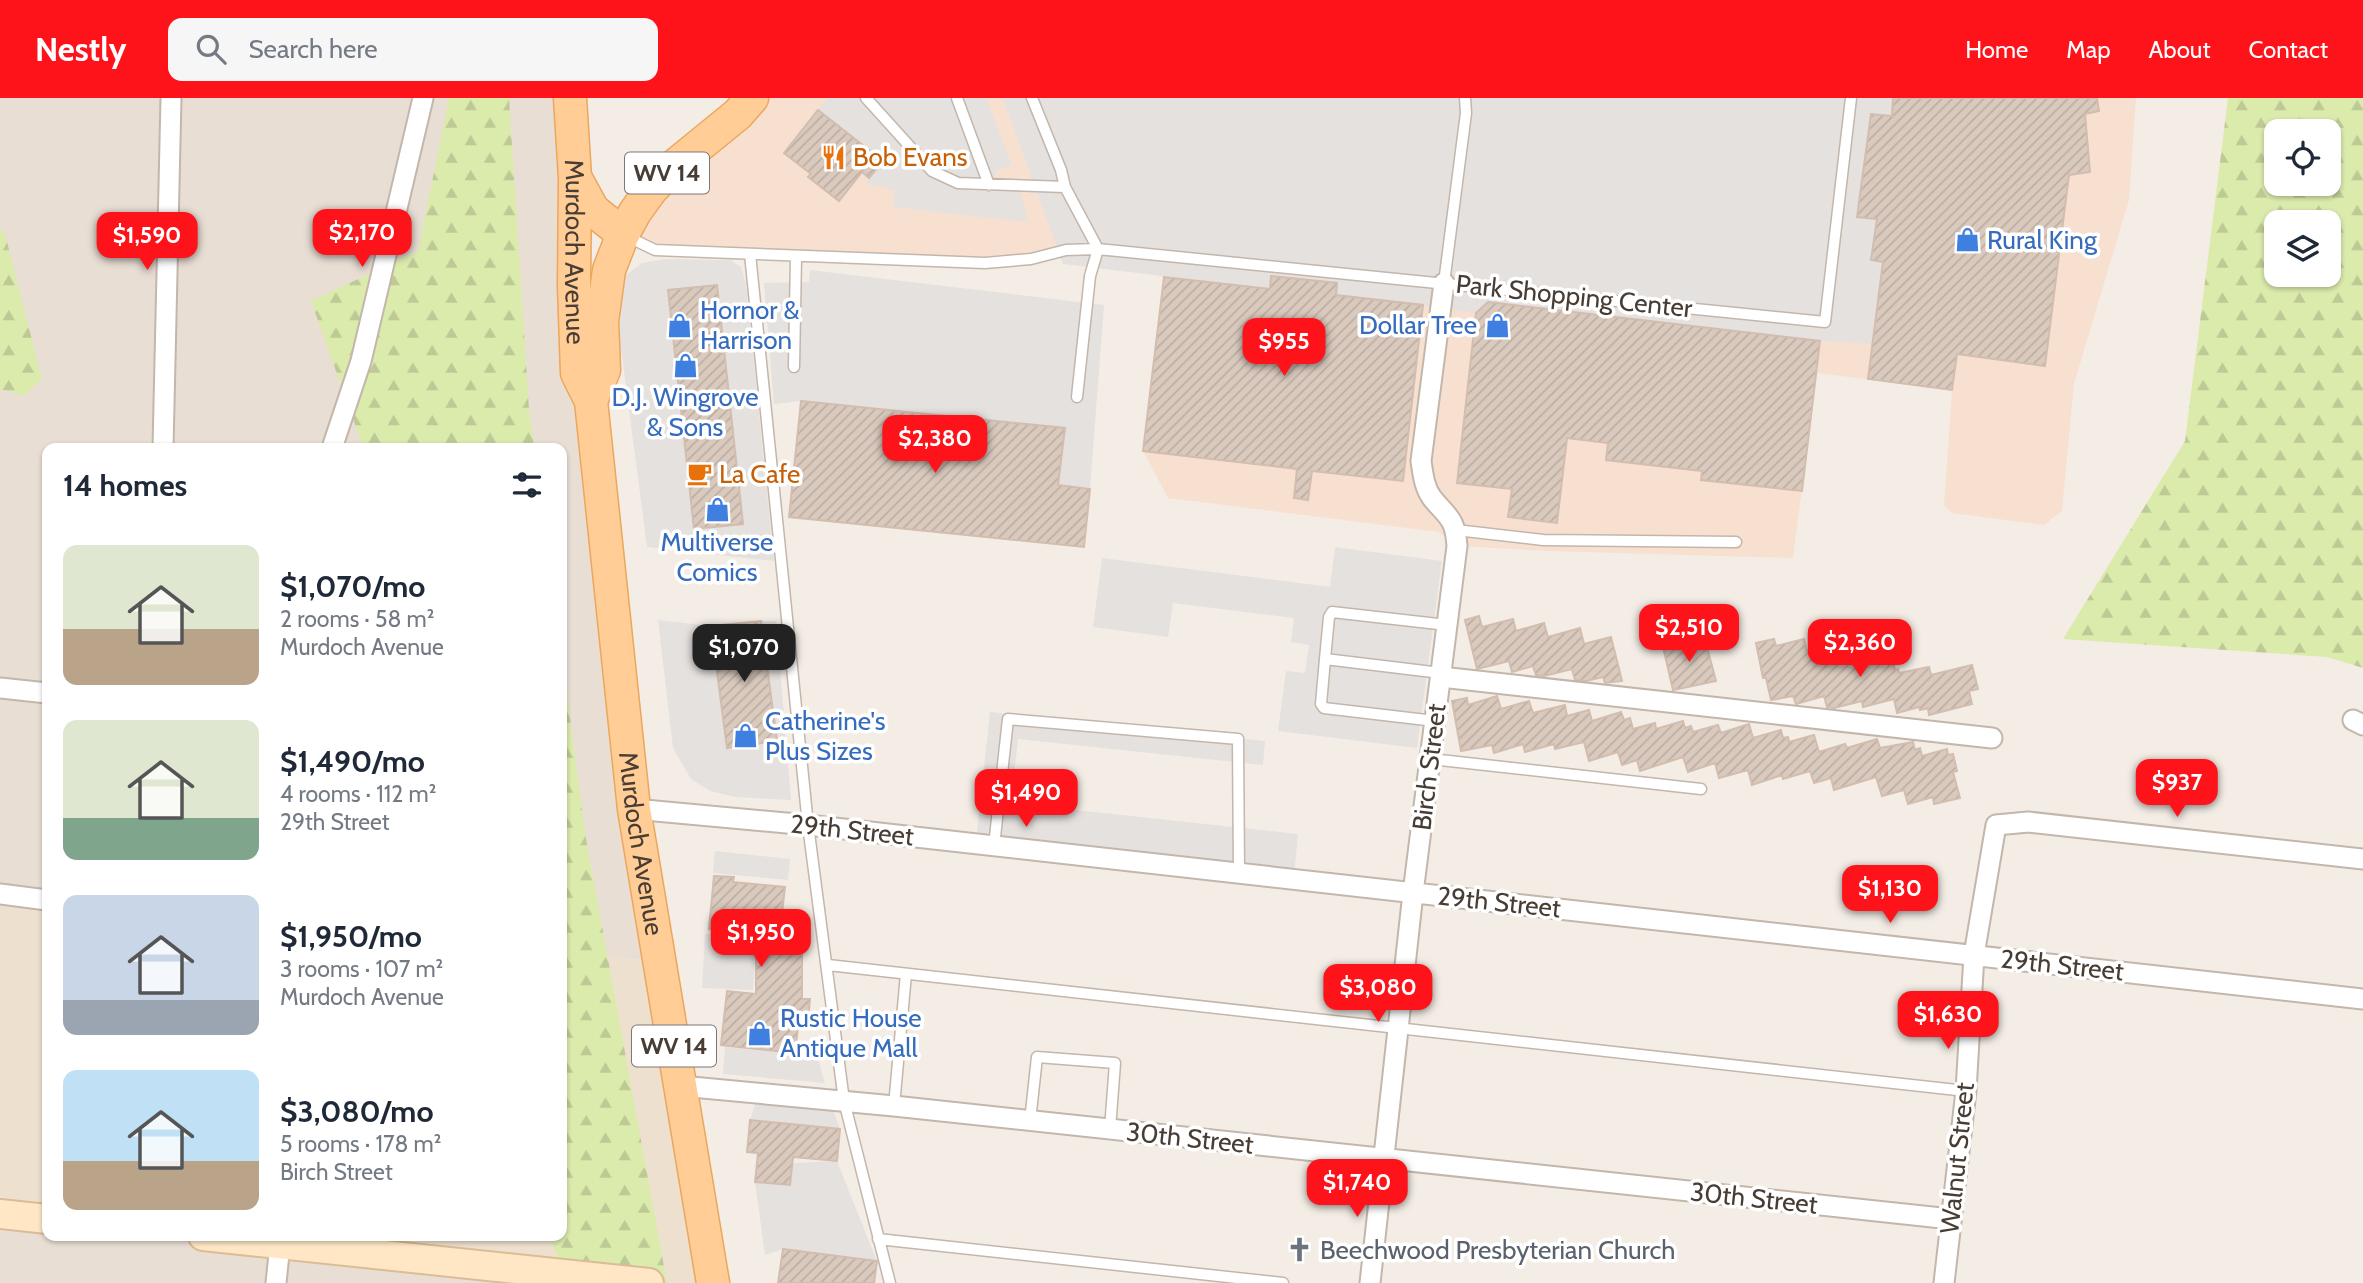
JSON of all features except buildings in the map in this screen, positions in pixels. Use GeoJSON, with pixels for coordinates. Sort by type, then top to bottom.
{"type":"FeatureCollection","features":[{"type":"Feature","properties":{"kind":"main road","name":"Murdoch Avenue"},"geometry":{"type":"LineString","coordinates":[[570,98],[575,178],[574,286],[577,373],[592,401],[634,809],[713,1283]]}},
{"type":"Feature","properties":{"kind":"main road","name":"WV 14"},"geometry":{"type":"LineString","coordinates":[[623,234],[635,212],[666,175],[738,114],[752,98]]}},
{"type":"Feature","properties":{"kind":"main road"},"geometry":{"type":"LineString","coordinates":[[575,178],[593,210],[623,234]]}},
{"type":"Feature","properties":{"kind":"main road","name":"Murdoch Avenue"},"geometry":{"type":"LineString","coordinates":[[592,401],[604,370],[602,321],[609,270],[623,234]]}},
{"type":"Feature","properties":{"kind":"street"},"geometry":{"type":"LineString","coordinates":[[163,443],[171,98]]}},
{"type":"Feature","properties":{"kind":"street"},"geometry":{"type":"LineString","coordinates":[[334,443],[361,361],[423,98]]}},
{"type":"Feature","properties":{"kind":"street"},"geometry":{"type":"LineString","coordinates":[[1441,675],[1457,546],[1456,530],[1449,515],[1431,497],[1424,480],[1421,461],[1444,284]]}},
{"type":"Feature","properties":{"kind":"street","name":"Birch Street"},"geometry":{"type":"LineString","coordinates":[[1370,1283],[1413,893],[1441,675],[1992,738]]}},
{"type":"Feature","properties":{"kind":"street"},"geometry":{"type":"LineString","coordinates":[[0,688],[42,692]]}},
{"type":"Feature","properties":{"kind":"street","name":"29th Street"},"geometry":{"type":"LineString","coordinates":[[634,809],[808,825],[2363,999]]}},
{"type":"Feature","properties":{"kind":"street","name":"Walnut Street"},"geometry":{"type":"LineString","coordinates":[[1944,1283],[1966,1091],[1974,955],[1996,825],[2028,822],[2363,859]]}},
{"type":"Feature","properties":{"kind":"street"},"geometry":{"type":"LineString","coordinates":[[0,894],[42,899]]}},
{"type":"Feature","properties":{"kind":"street","name":"30th Street"},"geometry":{"type":"LineString","coordinates":[[681,1086],[894,1106],[1951,1219]]}},
{"type":"Feature","properties":{"kind":"street"},"geometry":{"type":"LineString","coordinates":[[0,1214],[42,1218]]}},
{"type":"Feature","properties":{"kind":"street"},"geometry":{"type":"LineString","coordinates":[[252,1241],[649,1283]]}},
{"type":"Feature","properties":{"kind":"street"},"geometry":{"type":"LineString","coordinates":[[276,1283],[281,1244]]}},
{"type":"Feature","properties":{"kind":"lane"},"geometry":{"type":"LineString","coordinates":[[866,98],[932,171],[958,183],[1065,187]]}},
{"type":"Feature","properties":{"kind":"lane"},"geometry":{"type":"LineString","coordinates":[[957,98],[989,185]]}},
{"type":"Feature","properties":{"kind":"lane"},"geometry":{"type":"LineString","coordinates":[[1032,98],[1065,187],[1098,249],[1090,276],[1077,397]]}},
{"type":"Feature","properties":{"kind":"lane"},"geometry":{"type":"LineString","coordinates":[[1444,284],[1466,113],[1465,98]]}},
{"type":"Feature","properties":{"kind":"lane","name":"Park Shopping Center"},"geometry":{"type":"LineString","coordinates":[[623,234],[655,250],[985,263],[1031,259],[1066,250],[1098,249],[1825,322],[1851,98]]}},
{"type":"Feature","properties":{"kind":"lane"},"geometry":{"type":"LineString","coordinates":[[750,254],[808,825],[844,1101],[890,1283]]}},
{"type":"Feature","properties":{"kind":"lane"},"geometry":{"type":"LineString","coordinates":[[794,367],[796,256]]}},
{"type":"Feature","properties":{"kind":"lane"},"geometry":{"type":"LineString","coordinates":[[1456,530],[1543,540],[1736,542]]}},
{"type":"Feature","properties":{"kind":"lane"},"geometry":{"type":"LineString","coordinates":[[1435,721],[1324,708],[1321,704],[1329,617],[1332,612],[1447,625]]}},
{"type":"Feature","properties":{"kind":"lane"},"geometry":{"type":"LineString","coordinates":[[1325,659],[1441,675]]}},
{"type":"Feature","properties":{"kind":"lane"},"geometry":{"type":"LineString","coordinates":[[993,846],[1008,719],[1238,739],[1239,873]]}},
{"type":"Feature","properties":{"kind":"lane"},"geometry":{"type":"LineString","coordinates":[[1431,759],[1701,789]]}},
{"type":"Feature","properties":{"kind":"lane"},"geometry":{"type":"LineString","coordinates":[[828,965],[1966,1091]]}},
{"type":"Feature","properties":{"kind":"lane"},"geometry":{"type":"LineString","coordinates":[[894,1106],[906,974]]}},
{"type":"Feature","properties":{"kind":"lane"},"geometry":{"type":"LineString","coordinates":[[1030,1121],[1037,1056],[1115,1063],[1110,1129]]}},
{"type":"Feature","properties":{"kind":"lane"},"geometry":{"type":"LineString","coordinates":[[878,1239],[1283,1283]]}},
{"type":"Feature","properties":{"kind":"shaded area"},"geometry":{"type":"Polygon","coordinates":[[[0,98],[570,98],[575,178],[659,962],[567,953],[567,443],[42,443],[42,899],[0,894],[0,98]]]}},
{"type":"Feature","properties":{"kind":"shaded area"},"geometry":{"type":"Polygon","coordinates":[[[752,98],[2136,98],[2129,200],[2074,384],[2062,511],[2044,525],[1952,513],[1944,505],[1952,390],[1817,373],[1793,558],[1457,546],[1439,532],[1168,498],[1143,451],[1164,277],[1113,266],[1098,249],[985,263],[655,250],[623,234],[752,98]]]}},
{"type":"Feature","properties":{"kind":"shaded area"},"geometry":{"type":"Polygon","coordinates":[[[828,98],[986,98],[1012,165],[998,170],[994,177],[1018,181],[1028,222],[893,207],[895,190],[865,184],[883,160],[818,110],[828,98]]]}},
{"type":"Feature","properties":{"kind":"shaded area"},"geometry":{"type":"Polygon","coordinates":[[[1003,98],[1893,98],[1892,116],[1871,114],[1857,216],[1877,219],[1871,260],[1883,262],[1873,344],[1820,341],[1488,302],[1476,313],[1336,295],[1336,283],[1272,276],[1270,289],[1063,264],[1003,98]]]}},
{"type":"Feature","properties":{"kind":"shaded area"},"geometry":{"type":"Polygon","coordinates":[[[665,259],[730,260],[741,267],[746,284],[774,561],[647,547],[622,356],[617,338],[619,280],[642,263],[665,259]],[[716,285],[669,290],[695,529],[742,524],[716,285]]]}},
{"type":"Feature","properties":{"kind":"shaded area"},"geometry":{"type":"Polygon","coordinates":[[[810,270],[1104,305],[1090,489],[1058,485],[1064,428],[801,401],[774,404],[764,283],[809,282],[810,270]]]}},
{"type":"Feature","properties":{"kind":"shaded area"},"geometry":{"type":"Polygon","coordinates":[[[1335,547],[1442,561],[1417,748],[1278,731],[1286,671],[1305,673],[1309,645],[1291,642],[1294,618],[1173,603],[1168,637],[1093,627],[1102,558],[1330,587],[1335,547]]]}},
{"type":"Feature","properties":{"kind":"shaded area"},"geometry":{"type":"Polygon","coordinates":[[[658,620],[711,626],[727,748],[776,741],[761,621],[776,621],[791,800],[735,797],[710,791],[691,779],[673,748],[658,620]]]}},
{"type":"Feature","properties":{"kind":"shaded area"},"geometry":{"type":"Polygon","coordinates":[[[990,712],[1265,741],[1263,765],[1018,739],[1011,803],[1298,834],[1294,876],[976,842],[990,712]]]}},
{"type":"Feature","properties":{"kind":"shaded area"},"geometry":{"type":"Polygon","coordinates":[[[715,851],[790,859],[788,880],[713,873],[715,851]]]}},
{"type":"Feature","properties":{"kind":"shaded area"},"geometry":{"type":"Polygon","coordinates":[[[0,894],[42,899],[42,1218],[0,1214],[0,894]]]}},
{"type":"Feature","properties":{"kind":"shaded area"},"geometry":{"type":"Polygon","coordinates":[[[705,934],[756,937],[753,990],[702,988],[705,934]]]}},
{"type":"Feature","properties":{"kind":"shaded area"},"geometry":{"type":"Polygon","coordinates":[[[567,953],[659,962],[713,1283],[649,1283],[250,1241],[567,1241],[567,953]]]}},
{"type":"Feature","properties":{"kind":"shaded area"},"geometry":{"type":"Polygon","coordinates":[[[725,1047],[817,1056],[825,1083],[723,1074],[725,1047]]]}},
{"type":"Feature","properties":{"kind":"shaded area"},"geometry":{"type":"Polygon","coordinates":[[[757,1098],[832,1106],[840,1129],[750,1120],[757,1098]]]}},
{"type":"Feature","properties":{"kind":"shaded area"},"geometry":{"type":"Polygon","coordinates":[[[837,1161],[877,1261],[783,1249],[765,1255],[755,1182],[790,1185],[793,1163],[837,1161]]]}},
{"type":"Feature","properties":{"kind":"shaded area"},"geometry":{"type":"Polygon","coordinates":[[[0,1214],[42,1218],[42,1241],[250,1241],[649,1283],[0,1283],[0,1214]]]}},
{"type":"Feature","properties":{"kind":"green space"},"geometry":{"type":"Polygon","coordinates":[[[449,98],[509,98],[533,443],[362,443],[311,301],[418,251],[449,98]]]}},
{"type":"Feature","properties":{"kind":"green space"},"geometry":{"type":"Polygon","coordinates":[[[2228,98],[2363,98],[2363,668],[2327,657],[2063,639],[2185,441],[2228,98]]]}},
{"type":"Feature","properties":{"kind":"green space"},"geometry":{"type":"Polygon","coordinates":[[[0,229],[5,234],[42,379],[24,396],[0,389],[0,229]]]}},
{"type":"Feature","properties":{"kind":"green space"},"geometry":{"type":"Polygon","coordinates":[[[567,694],[585,833],[667,1283],[569,1283],[551,1241],[567,1241],[567,694]]]}},
{"type":"Feature","properties":{"kind":"place","name":"Bob Evans"},"geometry":{"type":"Point","coordinates":[833,157]}},
{"type":"Feature","properties":{"kind":"place","name":"Rural King"},"geometry":{"type":"Point","coordinates":[1967,240]}},
{"type":"Feature","properties":{"kind":"place","name":"Hornor & Harrison"},"geometry":{"type":"Point","coordinates":[680,325]}},
{"type":"Feature","properties":{"kind":"place","name":"Dollar Tree"},"geometry":{"type":"Point","coordinates":[1497,325]}},
{"type":"Feature","properties":{"kind":"place","name":"D.J. Wingrove & Sons"},"geometry":{"type":"Point","coordinates":[685,365]}},
{"type":"Feature","properties":{"kind":"place","name":"La Cafe"},"geometry":{"type":"Point","coordinates":[699,474]}},
{"type":"Feature","properties":{"kind":"place","name":"Multiverse Comics"},"geometry":{"type":"Point","coordinates":[717,510]}},
{"type":"Feature","properties":{"kind":"place","name":"Catherine's Plus Sizes"},"geometry":{"type":"Point","coordinates":[745,736]}},
{"type":"Feature","properties":{"kind":"place","name":"Rustic House Antique Mall"},"geometry":{"type":"Point","coordinates":[760,1033]}},
{"type":"Feature","properties":{"kind":"place","name":"Beechwood Presbyterian Church"},"geometry":{"type":"Point","coordinates":[1300,1250]}}]}
